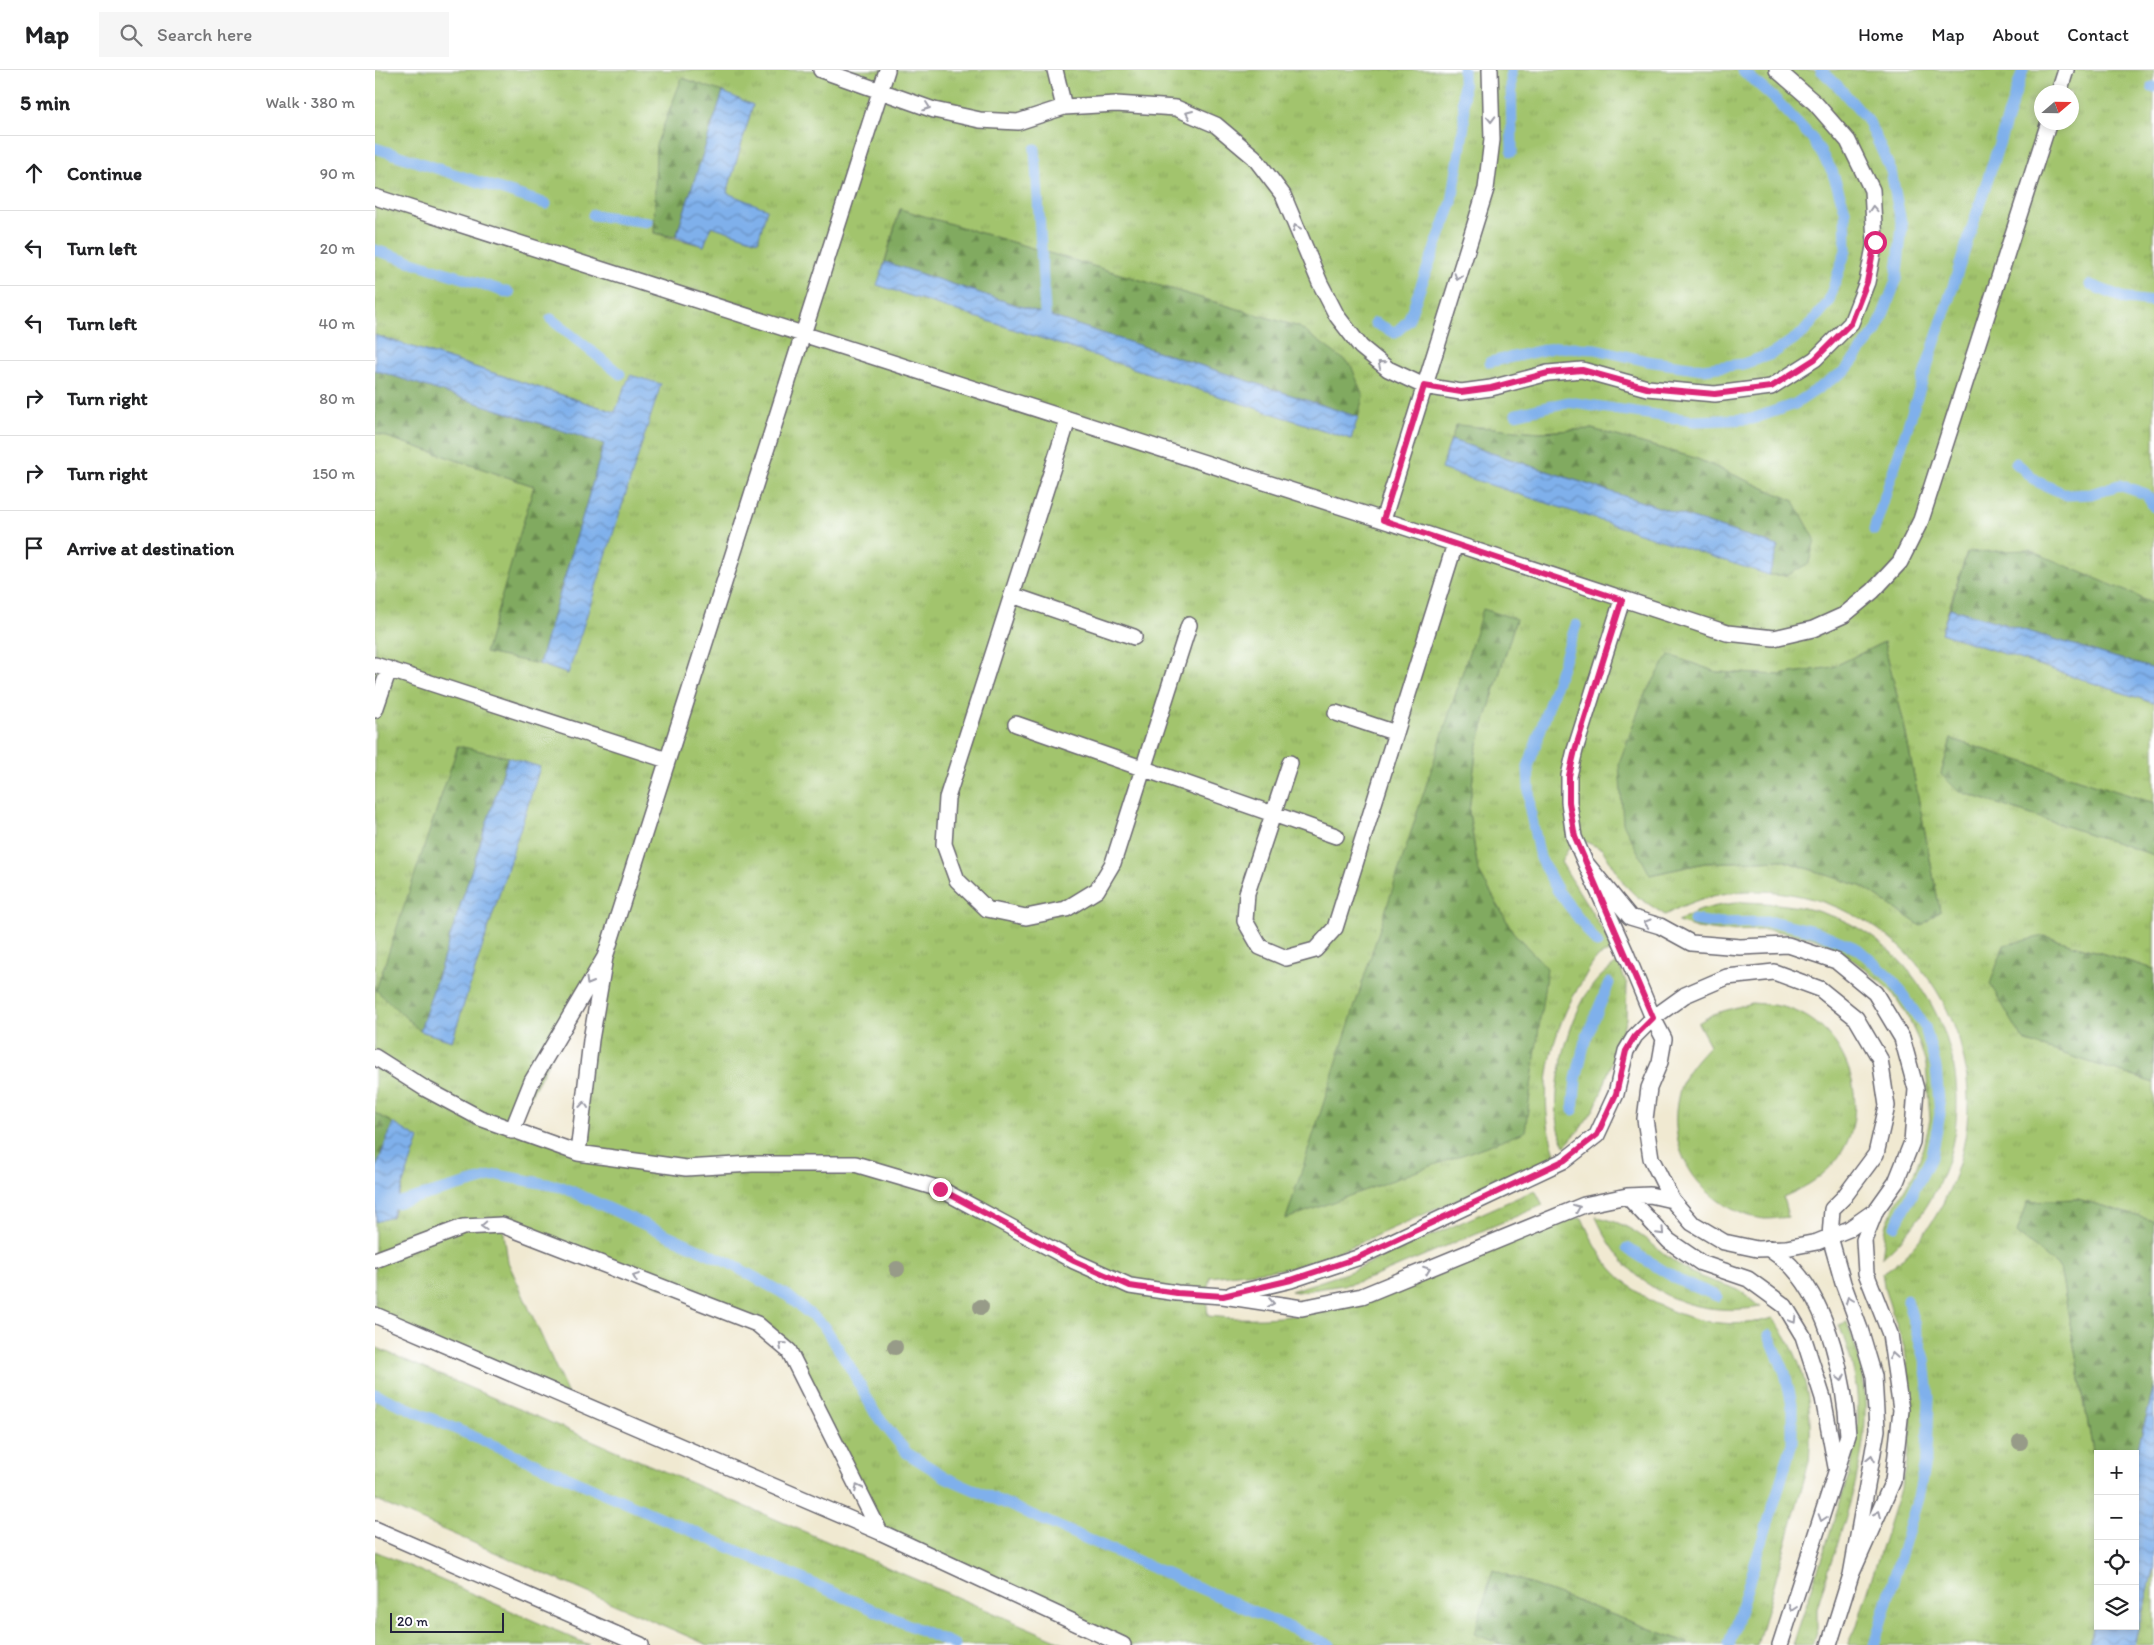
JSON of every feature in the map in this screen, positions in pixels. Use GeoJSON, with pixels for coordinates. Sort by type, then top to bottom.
{"type":"FeatureCollection","features":[{"type":"Feature","properties":{"kind":"lane"},"geometry":{"type":"LineString","coordinates":[[821,70],[934,110],[980,120],[1018,122],[1064,107],[1116,104],[1176,108],[1216,125],[1254,157],[1283,195],[1320,283],[1337,316],[1361,347],[1388,369],[1424,386],[1461,392],[1491,388],[1548,373],[1582,370],[1647,388],[1715,394],[1771,387],[1815,359],[1851,323],[1867,282],[1875,242],[1872,190],[1848,140],[1815,103],[1777,70]]}},
{"type":"Feature","properties":{"kind":"lane"},"geometry":{"type":"LineString","coordinates":[[578,1153],[591,1040],[605,956],[887,70]]}},
{"type":"Feature","properties":{"kind":"lane"},"geometry":{"type":"LineString","coordinates":[[1055,70],[1064,107]]}},
{"type":"Feature","properties":{"kind":"lane"},"geometry":{"type":"LineString","coordinates":[[1383,520],[1486,189],[1492,140],[1490,70]]}},
{"type":"Feature","properties":{"kind":"lane"},"geometry":{"type":"LineString","coordinates":[[2061,85],[2066,70]]}},
{"type":"Feature","properties":{"kind":"lane"},"geometry":{"type":"LineString","coordinates":[[375,197],[1383,520],[1622,600],[1727,633],[1774,638],[1813,628],[1844,615],[1873,592],[1900,562],[1921,520],[2046,130]]}},
{"type":"Feature","properties":{"kind":"lane"},"geometry":{"type":"LineString","coordinates":[[1068,420],[947,798],[944,844],[957,880],[987,909],[1026,917],[1066,909],[1097,890],[1113,863],[1189,625]]}},
{"type":"Feature","properties":{"kind":"lane"},"geometry":{"type":"LineString","coordinates":[[1290,763],[1247,893],[1245,921],[1260,947],[1286,958],[1315,950],[1335,928],[1455,544]]}},
{"type":"Feature","properties":{"kind":"lane"},"geometry":{"type":"LineString","coordinates":[[1012,595],[1134,637]]}},
{"type":"Feature","properties":{"kind":"lane"},"geometry":{"type":"LineString","coordinates":[[1622,600],[1575,750],[1569,776],[1569,802],[1575,837],[1663,1039],[1661,1062],[1649,1088],[1645,1119],[1651,1158],[1672,1200],[1692,1223],[1724,1242],[1757,1248],[1786,1248],[1817,1242],[1849,1229],[1876,1210]]}},
{"type":"Feature","properties":{"kind":"lane"},"geometry":{"type":"LineString","coordinates":[[375,710],[382,667],[667,760]]}},
{"type":"Feature","properties":{"kind":"lane"},"geometry":{"type":"LineString","coordinates":[[1336,713],[1396,733]]}},
{"type":"Feature","properties":{"kind":"lane"},"geometry":{"type":"LineString","coordinates":[[1016,724],[1336,836]]}},
{"type":"Feature","properties":{"kind":"lane"},"geometry":{"type":"LineString","coordinates":[[1585,862],[1629,918],[1660,926],[1691,943],[1739,947],[1788,945],[1836,961],[1875,993],[1902,1038],[1916,1089],[1912,1142],[1896,1182],[1876,1210],[1864,1240],[1865,1273],[1890,1334],[1901,1410],[1893,1481],[1851,1575],[1829,1645]]}},
{"type":"Feature","properties":{"kind":"lane"},"geometry":{"type":"LineString","coordinates":[[512,1131],[532,1081],[605,956]]}},
{"type":"Feature","properties":{"kind":"lane"},"geometry":{"type":"LineString","coordinates":[[1223,1296],[1291,1280],[1365,1254],[1565,1160],[1597,1135],[1616,1094],[1626,1051],[1635,1036],[1653,1018],[1685,995],[1727,977],[1773,972],[1820,989],[1856,1018],[1879,1059],[1887,1106],[1876,1154],[1844,1197],[1832,1208],[1830,1237],[1874,1376],[1877,1430],[1851,1575]]}},
{"type":"Feature","properties":{"kind":"lane"},"geometry":{"type":"LineString","coordinates":[[375,1058],[424,1088],[480,1118],[578,1153],[686,1168],[752,1164],[855,1164],[940,1189],[1074,1261],[1130,1286],[1177,1293],[1223,1296],[1302,1308],[1362,1296],[1585,1206],[1627,1196],[1650,1195],[1672,1200]]}},
{"type":"Feature","properties":{"kind":"lane"},"geometry":{"type":"LineString","coordinates":[[1627,1196],[1669,1240],[1701,1262],[1749,1279],[1785,1306],[1803,1336],[1823,1398],[1837,1472]]}},
{"type":"Feature","properties":{"kind":"lane"},"geometry":{"type":"LineString","coordinates":[[375,1260],[463,1227],[503,1225],[757,1324],[789,1351],[879,1532]]}},
{"type":"Feature","properties":{"kind":"lane"},"geometry":{"type":"LineString","coordinates":[[1767,1248],[1792,1266],[1812,1295],[1833,1344],[1846,1404],[1847,1435],[1837,1472],[1780,1645]]}},
{"type":"Feature","properties":{"kind":"lane"},"geometry":{"type":"LineString","coordinates":[[375,1315],[879,1532],[1123,1645]]}},
{"type":"Feature","properties":{"kind":"lane"},"geometry":{"type":"LineString","coordinates":[[375,1529],[641,1645]]}},
{"type":"Feature","properties":{"kind":"green space"},"geometry":{"type":"Polygon","coordinates":[[[375,70],[2154,70],[2154,605],[2135,595],[1967,552],[1941,633],[2154,703],[2154,803],[1951,739],[1941,774],[1958,791],[2154,855],[2154,969],[2044,936],[2024,1041],[2154,1083],[2154,1221],[2078,1199],[2028,1201],[2017,1233],[2060,1268],[2094,1457],[2094,1625],[2089,1645],[1848,1645],[1856,1628],[1906,1470],[1911,1431],[1911,1394],[1905,1350],[1885,1291],[1882,1273],[1892,1267],[1910,1250],[1933,1220],[1945,1199],[1962,1150],[1968,1101],[1963,1054],[1947,1009],[1922,970],[1888,936],[1845,911],[1796,895],[1779,892],[1745,891],[1712,896],[1680,907],[1665,915],[1635,895],[1624,884],[1602,849],[1575,837],[1561,862],[1615,950],[1599,956],[1592,965],[1572,1000],[1554,1043],[1549,1065],[1547,1111],[1550,1134],[1556,1156],[1341,1251],[1291,1268],[1210,1277],[1206,1295],[1208,1316],[1279,1317],[1313,1313],[1346,1306],[1378,1297],[1443,1273],[1544,1228],[1571,1219],[1582,1218],[1591,1238],[1611,1268],[1645,1297],[1664,1308],[1685,1316],[1729,1324],[1751,1323],[1773,1318],[1785,1335],[1801,1369],[1809,1404],[1810,1442],[1809,1462],[1757,1645],[1687,1645],[1688,1643],[1493,1570],[1475,1634],[1503,1645],[1123,1645],[880,1532],[789,1351],[757,1324],[503,1226],[508,1262],[570,1399],[375,1315],[375,1221],[392,1217],[418,1139],[375,1113],[375,433],[534,486],[486,653],[539,664],[568,674],[615,412],[375,335],[375,70]],[[683,78],[654,233],[704,246],[711,225],[758,241],[727,193],[753,105],[683,78]],[[900,209],[878,285],[1351,439],[1363,396],[1299,327],[900,209]],[[1456,426],[1446,454],[1769,575],[1788,575],[1794,501],[1695,458],[1592,429],[1540,432],[1456,426]],[[1516,619],[1286,1218],[1547,968],[1513,932],[1478,870],[1469,811],[1476,751],[1516,619]],[[1884,642],[1833,667],[1779,675],[1717,672],[1669,655],[1650,875],[1705,863],[1781,860],[1863,887],[1921,926],[1940,911],[1904,724],[1884,642]],[[457,746],[420,1031],[452,1041],[540,767],[508,757],[457,746]],[[604,958],[512,1131],[578,1153],[604,958]]]}},
{"type":"Feature","properties":{"kind":"green space"},"geometry":{"type":"Polygon","coordinates":[[[682,78],[723,92],[676,237],[654,233],[656,145],[682,78]]]}},
{"type":"Feature","properties":{"kind":"green space"},"geometry":{"type":"Polygon","coordinates":[[[900,209],[1299,327],[1351,365],[1363,396],[1358,417],[885,262],[900,209]]]}},
{"type":"Feature","properties":{"kind":"green space"},"geometry":{"type":"Polygon","coordinates":[[[375,370],[604,444],[539,664],[485,653],[534,486],[375,433],[375,370]]]}},
{"type":"Feature","properties":{"kind":"green space"},"geometry":{"type":"Polygon","coordinates":[[[1456,425],[1540,432],[1592,429],[1695,458],[1794,501],[1815,539],[1809,563],[1788,575],[1769,575],[1778,546],[1451,440],[1456,425]]]}},
{"type":"Feature","properties":{"kind":"green space"},"geometry":{"type":"Polygon","coordinates":[[[2029,550],[2135,595],[2154,605],[2154,669],[1950,608],[1967,552],[2029,550]]]}},
{"type":"Feature","properties":{"kind":"green space"},"geometry":{"type":"Polygon","coordinates":[[[1483,609],[1516,619],[1476,751],[1469,812],[1478,870],[1513,932],[1547,968],[1525,1132],[1286,1219],[1483,609]]]}},
{"type":"Feature","properties":{"kind":"green space"},"geometry":{"type":"Polygon","coordinates":[[[1884,642],[1904,724],[1940,911],[1921,926],[1863,887],[1782,860],[1705,863],[1650,875],[1623,823],[1619,763],[1644,696],[1669,655],[1717,672],[1779,675],[1833,667],[1884,642]]]}},
{"type":"Feature","properties":{"kind":"green space"},"geometry":{"type":"Polygon","coordinates":[[[1951,739],[2154,803],[2154,855],[1958,791],[1941,774],[1951,739]]]}},
{"type":"Feature","properties":{"kind":"green space"},"geometry":{"type":"Polygon","coordinates":[[[458,746],[508,757],[420,1031],[376,990],[458,746]]]}},
{"type":"Feature","properties":{"kind":"green space"},"geometry":{"type":"Polygon","coordinates":[[[1743,902],[1777,904],[1810,909],[1845,921],[1858,928],[1882,944],[1903,964],[1920,986],[1940,1021],[1952,1057],[1957,1093],[1955,1130],[1946,1165],[1931,1198],[1910,1230],[1882,1258],[1886,1226],[1894,1207],[1915,1171],[1924,1147],[1930,1119],[1926,1065],[1919,1042],[1907,1015],[1892,992],[1842,952],[1818,939],[1771,930],[1719,931],[1697,928],[1678,922],[1700,910],[1743,902]]]}},
{"type":"Feature","properties":{"kind":"green space"},"geometry":{"type":"Polygon","coordinates":[[[2044,936],[2154,969],[2154,1083],[2024,1041],[1990,984],[2004,945],[2044,936]]]}},
{"type":"Feature","properties":{"kind":"green space"},"geometry":{"type":"Polygon","coordinates":[[[1618,962],[1627,985],[1626,1019],[1602,1091],[1594,1109],[1565,1146],[1558,1127],[1557,1109],[1557,1091],[1564,1052],[1576,1014],[1584,998],[1593,985],[1618,962]]]}},
{"type":"Feature","properties":{"kind":"green space"},"geometry":{"type":"Polygon","coordinates":[[[1751,1003],[1790,1009],[1815,1022],[1831,1038],[1844,1057],[1855,1101],[1853,1124],[1846,1145],[1833,1164],[1816,1179],[1783,1197],[1788,1217],[1765,1219],[1744,1214],[1725,1205],[1698,1182],[1682,1153],[1677,1137],[1677,1104],[1683,1080],[1689,1069],[1710,1045],[1698,1023],[1713,1014],[1751,1003]]]}},
{"type":"Feature","properties":{"kind":"green space"},"geometry":{"type":"Polygon","coordinates":[[[375,1113],[393,1123],[375,1171],[375,1113]]]}},
{"type":"Feature","properties":{"kind":"green space"},"geometry":{"type":"Polygon","coordinates":[[[1535,1190],[1543,1205],[1373,1277],[1350,1284],[1297,1292],[1291,1291],[1349,1272],[1535,1190]]]}},
{"type":"Feature","properties":{"kind":"green space"},"geometry":{"type":"Polygon","coordinates":[[[2078,1199],[2154,1221],[2154,1387],[2138,1450],[2094,1450],[2094,1457],[2060,1268],[2017,1233],[2028,1201],[2078,1199]]]}},
{"type":"Feature","properties":{"kind":"green space"},"geometry":{"type":"Polygon","coordinates":[[[1596,1217],[1625,1226],[1692,1273],[1736,1289],[1761,1307],[1708,1308],[1684,1302],[1662,1293],[1642,1279],[1624,1262],[1609,1241],[1596,1217]]]}},
{"type":"Feature","properties":{"kind":"green space"},"geometry":{"type":"Polygon","coordinates":[[[1847,1322],[1863,1377],[1864,1436],[1852,1494],[1817,1608],[1817,1628],[1812,1645],[1793,1645],[1850,1472],[1854,1452],[1858,1415],[1855,1380],[1839,1325],[1847,1322]]]}},
{"type":"Feature","properties":{"kind":"green space"},"geometry":{"type":"Polygon","coordinates":[[[375,1347],[1068,1645],[708,1645],[375,1500],[375,1347]]]}},
{"type":"Feature","properties":{"kind":"green space"},"geometry":{"type":"Polygon","coordinates":[[[375,1551],[589,1645],[375,1645],[375,1551]]]}},
{"type":"Feature","properties":{"kind":"green space"},"geometry":{"type":"Polygon","coordinates":[[[2154,1567],[2154,1645],[2134,1645],[2154,1567]]]}},
{"type":"Feature","properties":{"kind":"green space"},"geometry":{"type":"Polygon","coordinates":[[[1493,1570],[1688,1643],[1687,1645],[1503,1645],[1474,1634],[1493,1570]]]}},
{"type":"Feature","properties":{"kind":"water"},"geometry":{"type":"Polygon","coordinates":[[[723,92],[753,105],[727,193],[767,209],[758,241],[711,226],[704,246],[676,237],[723,92]]]}},
{"type":"Feature","properties":{"kind":"water"},"geometry":{"type":"Polygon","coordinates":[[[885,262],[1358,417],[1351,439],[877,285],[885,262]]]}},
{"type":"Feature","properties":{"kind":"water"},"geometry":{"type":"Polygon","coordinates":[[[375,335],[615,412],[630,375],[661,384],[568,674],[539,664],[604,444],[375,370],[375,335]]]}},
{"type":"Feature","properties":{"kind":"water"},"geometry":{"type":"Polygon","coordinates":[[[1451,440],[1778,546],[1769,575],[1441,469],[1451,440]]]}},
{"type":"Feature","properties":{"kind":"water"},"geometry":{"type":"Polygon","coordinates":[[[1950,608],[2154,669],[2154,703],[1941,633],[1950,608]]]}},
{"type":"Feature","properties":{"kind":"water"},"geometry":{"type":"Polygon","coordinates":[[[508,757],[540,767],[452,1041],[420,1031],[508,757]]]}},
{"type":"Feature","properties":{"kind":"water"},"geometry":{"type":"Polygon","coordinates":[[[393,1123],[419,1139],[391,1217],[376,1222],[375,1171],[393,1123]]]}},
{"type":"Feature","properties":{"kind":"water"},"geometry":{"type":"Polygon","coordinates":[[[2154,1387],[2154,1567],[2139,1626],[2139,1450],[2154,1387]]]}},
{"type":"Feature","properties":{"kind":"water"},"geometry":{"type":"Polygon","coordinates":[[[2094,1625],[2094,1630],[2138,1630],[2134,1645],[2089,1645],[2094,1625]]]}},
{"type":"Feature","properties":{"kind":"waterway"},"geometry":{"type":"LineString","coordinates":[[1375,323],[1395,333],[1408,321],[1452,202],[1464,125],[1463,70]]}},
{"type":"Feature","properties":{"kind":"waterway"},"geometry":{"type":"LineString","coordinates":[[1511,70],[1512,152]]}},
{"type":"Feature","properties":{"kind":"waterway"},"geometry":{"type":"LineString","coordinates":[[1490,362],[1557,347],[1596,349],[1647,361],[1703,369],[1743,364],[1772,354],[1803,333],[1828,303],[1846,250],[1845,210],[1832,171],[1812,138],[1776,100],[1742,70]]}},
{"type":"Feature","properties":{"kind":"waterway"},"geometry":{"type":"LineString","coordinates":[[1516,414],[1568,402],[1695,421],[1752,419],[1795,404],[1846,370],[1877,330],[1896,281],[1902,227],[1891,171],[1869,122],[1839,87],[1821,70]]}},
{"type":"Feature","properties":{"kind":"waterway"},"geometry":{"type":"LineString","coordinates":[[1874,530],[2023,70]]}},
{"type":"Feature","properties":{"kind":"waterway"},"geometry":{"type":"LineString","coordinates":[[375,148],[546,204]]}},
{"type":"Feature","properties":{"kind":"waterway"},"geometry":{"type":"LineString","coordinates":[[1035,149],[1046,328]]}},
{"type":"Feature","properties":{"kind":"waterway"},"geometry":{"type":"LineString","coordinates":[[593,215],[648,222]]}},
{"type":"Feature","properties":{"kind":"waterway"},"geometry":{"type":"LineString","coordinates":[[375,250],[509,293]]}},
{"type":"Feature","properties":{"kind":"waterway"},"geometry":{"type":"LineString","coordinates":[[2090,285],[2127,299],[2154,302]]}},
{"type":"Feature","properties":{"kind":"waterway"},"geometry":{"type":"LineString","coordinates":[[551,319],[620,374]]}},
{"type":"Feature","properties":{"kind":"waterway"},"geometry":{"type":"LineString","coordinates":[[2016,463],[2038,482],[2067,495],[2091,494],[2119,485],[2146,494],[2154,507]]}},
{"type":"Feature","properties":{"kind":"waterway"},"geometry":{"type":"LineString","coordinates":[[1576,625],[1528,767],[1530,810],[1540,858],[1558,891],[1597,943]]}},
{"type":"Feature","properties":{"kind":"waterway"},"geometry":{"type":"LineString","coordinates":[[1694,920],[1713,923],[1776,922],[1818,932],[1858,949],[1892,979],[1925,1027],[1936,1067],[1940,1114],[1932,1156],[1895,1226]]}},
{"type":"Feature","properties":{"kind":"waterway"},"geometry":{"type":"LineString","coordinates":[[1573,1110],[1576,1079],[1585,1041],[1609,983]]}},
{"type":"Feature","properties":{"kind":"waterway"},"geometry":{"type":"LineString","coordinates":[[375,1193],[396,1203],[498,1175],[562,1187],[729,1263],[788,1296],[824,1326],[850,1367],[875,1413],[907,1453],[947,1478],[1330,1645]]}},
{"type":"Feature","properties":{"kind":"waterway"},"geometry":{"type":"LineString","coordinates":[[1627,1248],[1678,1280],[1717,1296]]}},
{"type":"Feature","properties":{"kind":"waterway"},"geometry":{"type":"LineString","coordinates":[[1874,1645],[1918,1498],[1927,1452],[1929,1398],[1925,1359],[1907,1300]]}},
{"type":"Feature","properties":{"kind":"waterway"},"geometry":{"type":"LineString","coordinates":[[1729,1645],[1792,1443],[1792,1404],[1785,1373],[1769,1335]]}},
{"type":"Feature","properties":{"kind":"waterway"},"geometry":{"type":"LineString","coordinates":[[375,1394],[955,1645]]}},
{"type":"Feature","properties":{"kind":"route"},"geometry":{"type":"LineString","coordinates":[[940,1189],[1074,1261],[1130,1286],[1177,1293],[1223,1296],[1291,1280],[1357,1258],[1565,1160],[1597,1135],[1616,1094],[1626,1051],[1635,1036],[1653,1018],[1575,837],[1569,802],[1569,776],[1575,750],[1622,600],[1383,520],[1424,386],[1461,392],[1491,388],[1548,373],[1582,370],[1647,388],[1715,394],[1771,387],[1815,359],[1851,323],[1867,282],[1875,242]]}}]}
